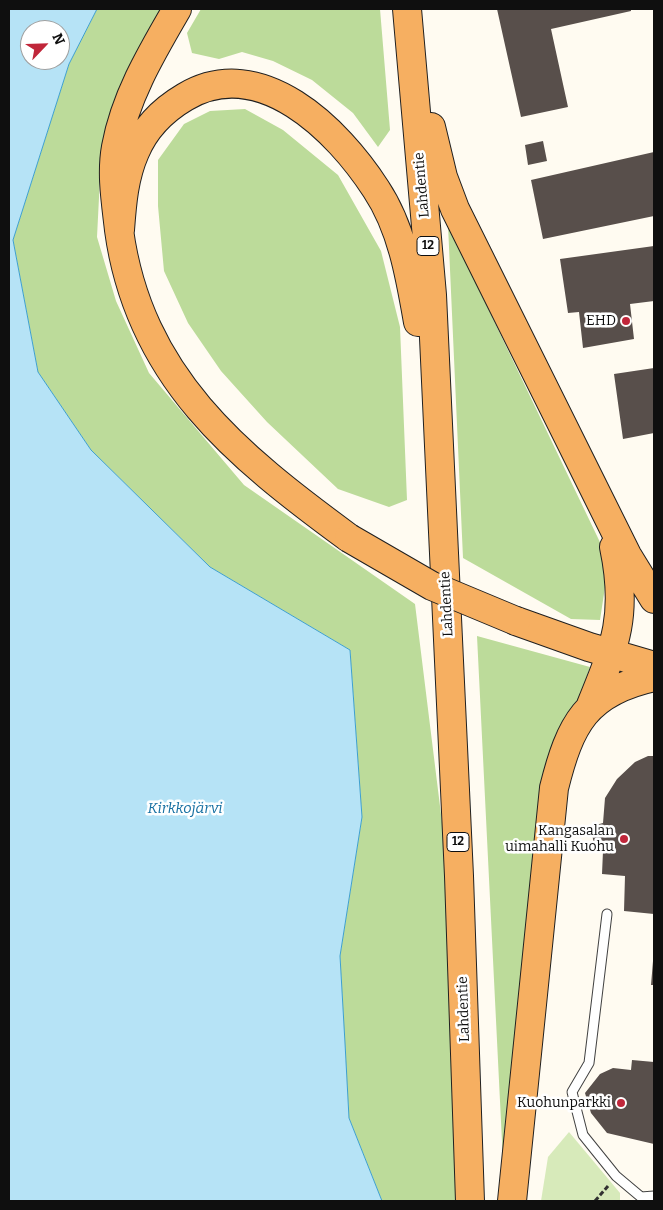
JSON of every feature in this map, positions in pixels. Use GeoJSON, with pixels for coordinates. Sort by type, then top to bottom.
{"type":"FeatureCollection","features":[{"type":"Feature","properties":{"kind":"highway"},"geometry":{"type":"LineString","coordinates":[[176,9],[153,50],[128,103],[116,147],[115,200],[128,278],[135,300],[146,326],[177,379],[223,437],[285,491],[349,538],[432,586],[516,621],[612,654],[654,666]]}},
{"type":"Feature","properties":{"kind":"highway","name":"Lahdentie"},"geometry":{"type":"LineString","coordinates":[[406,9],[432,295],[458,857],[470,1201]]}},
{"type":"Feature","properties":{"kind":"highway"},"geometry":{"type":"LineString","coordinates":[[412,9],[434,143],[455,209],[627,555],[654,599]]}},
{"type":"Feature","properties":{"kind":"highway"},"geometry":{"type":"LineString","coordinates":[[120,230],[128,172],[142,137],[162,114],[189,94],[232,82],[249,84],[288,99],[315,120],[356,161],[377,190],[396,227],[411,279],[441,483]]}},
{"type":"Feature","properties":{"kind":"highway"},"geometry":{"type":"LineString","coordinates":[[512,1201],[554,788],[567,742],[578,722],[592,705],[612,654],[620,618],[622,592],[608,516]]}},
{"type":"Feature","properties":{"kind":"highway"},"geometry":{"type":"LineString","coordinates":[[592,705],[631,682],[654,677]]}},
{"type":"Feature","properties":{"kind":"lane"},"geometry":{"type":"LineString","coordinates":[[607,914],[589,1064],[572,1092],[583,1135],[616,1176],[641,1197],[654,1196]]}},
{"type":"Feature","properties":{"kind":"path"},"geometry":{"type":"LineString","coordinates":[[595,1201],[616,1176]]}},
{"type":"Feature","properties":{"kind":"green space"},"geometry":{"type":"Polygon","coordinates":[[[97,9],[164,9],[101,158],[97,237],[116,301],[149,373],[244,485],[415,604],[449,879],[462,1201],[382,1201],[349,1118],[340,956],[362,817],[350,650],[210,567],[91,450],[38,372],[13,240],[67,70],[70,70],[70,62],[97,9]]]}},
{"type":"Feature","properties":{"kind":"green space"},"geometry":{"type":"Polygon","coordinates":[[[201,9],[380,9],[390,130],[378,147],[353,113],[312,80],[273,61],[242,52],[219,59],[192,53],[187,33],[201,9]]]}},
{"type":"Feature","properties":{"kind":"green space"},"geometry":{"type":"Polygon","coordinates":[[[245,109],[283,130],[338,175],[381,251],[400,327],[407,500],[389,507],[338,489],[267,422],[221,371],[188,323],[164,271],[158,206],[158,160],[184,124],[210,111],[245,109]]]}},
{"type":"Feature","properties":{"kind":"green space"},"geometry":{"type":"Polygon","coordinates":[[[448,225],[609,561],[600,620],[571,619],[463,558],[448,225]]]}},
{"type":"Feature","properties":{"kind":"green space"},"geometry":{"type":"Polygon","coordinates":[[[477,636],[590,667],[580,696],[553,749],[504,1182],[477,636]]]}},
{"type":"Feature","properties":{"kind":"green space"},"geometry":{"type":"Polygon","coordinates":[[[569,1132],[620,1193],[620,1201],[541,1201],[548,1157],[569,1132]]]}},
{"type":"Feature","properties":{"kind":"water","name":"Kirkkojärvi"},"geometry":{"type":"Polygon","coordinates":[[[9,9],[97,9],[70,62],[70,20],[20,20],[20,70],[67,70],[13,240],[38,372],[91,450],[210,567],[350,650],[362,817],[340,956],[349,1118],[382,1201],[9,1201],[9,9]]]}},
{"type":"Feature","properties":{"kind":"building"},"geometry":{"type":"Polygon","coordinates":[[[497,9],[631,9],[631,11],[551,29],[568,107],[521,117],[497,9]]]}},
{"type":"Feature","properties":{"kind":"building"},"geometry":{"type":"Polygon","coordinates":[[[543,141],[547,161],[528,165],[525,145],[543,141]]]}},
{"type":"Feature","properties":{"kind":"building"},"geometry":{"type":"Polygon","coordinates":[[[654,152],[654,216],[543,239],[531,180],[654,152]]]}},
{"type":"Feature","properties":{"kind":"building"},"geometry":{"type":"Polygon","coordinates":[[[654,246],[654,301],[630,304],[634,339],[583,348],[579,312],[568,313],[560,259],[654,246]]]}},
{"type":"Feature","properties":{"kind":"building"},"geometry":{"type":"Polygon","coordinates":[[[654,368],[654,433],[623,439],[614,374],[654,368]]]}},
{"type":"Feature","properties":{"kind":"building","name":"Kangasalan uimahalli Kuohu"},"geometry":{"type":"Polygon","coordinates":[[[648,756],[654,756],[654,914],[624,911],[625,876],[602,874],[603,851],[594,845],[592,833],[596,825],[603,823],[605,798],[617,779],[635,762],[648,756]]]}},
{"type":"Feature","properties":{"kind":"building"},"geometry":{"type":"Polygon","coordinates":[[[653,961],[654,985],[651,985],[653,961]]]}},
{"type":"Feature","properties":{"kind":"building","name":"Kuohunparkki"},"geometry":{"type":"Polygon","coordinates":[[[632,1060],[654,1062],[654,1144],[607,1133],[591,1113],[585,1093],[600,1074],[613,1068],[631,1070],[632,1060]]]}},
{"type":"Feature","properties":{"kind":"place","name":"EHD"},"geometry":{"type":"Point","coordinates":[626,321]}},
{"type":"Feature","properties":{"kind":"place","name":"Kangasalan uimahalli Kuohu"},"geometry":{"type":"Point","coordinates":[624,839]}},
{"type":"Feature","properties":{"kind":"place","name":"Kuohunparkki"},"geometry":{"type":"Point","coordinates":[621,1103]}}]}
